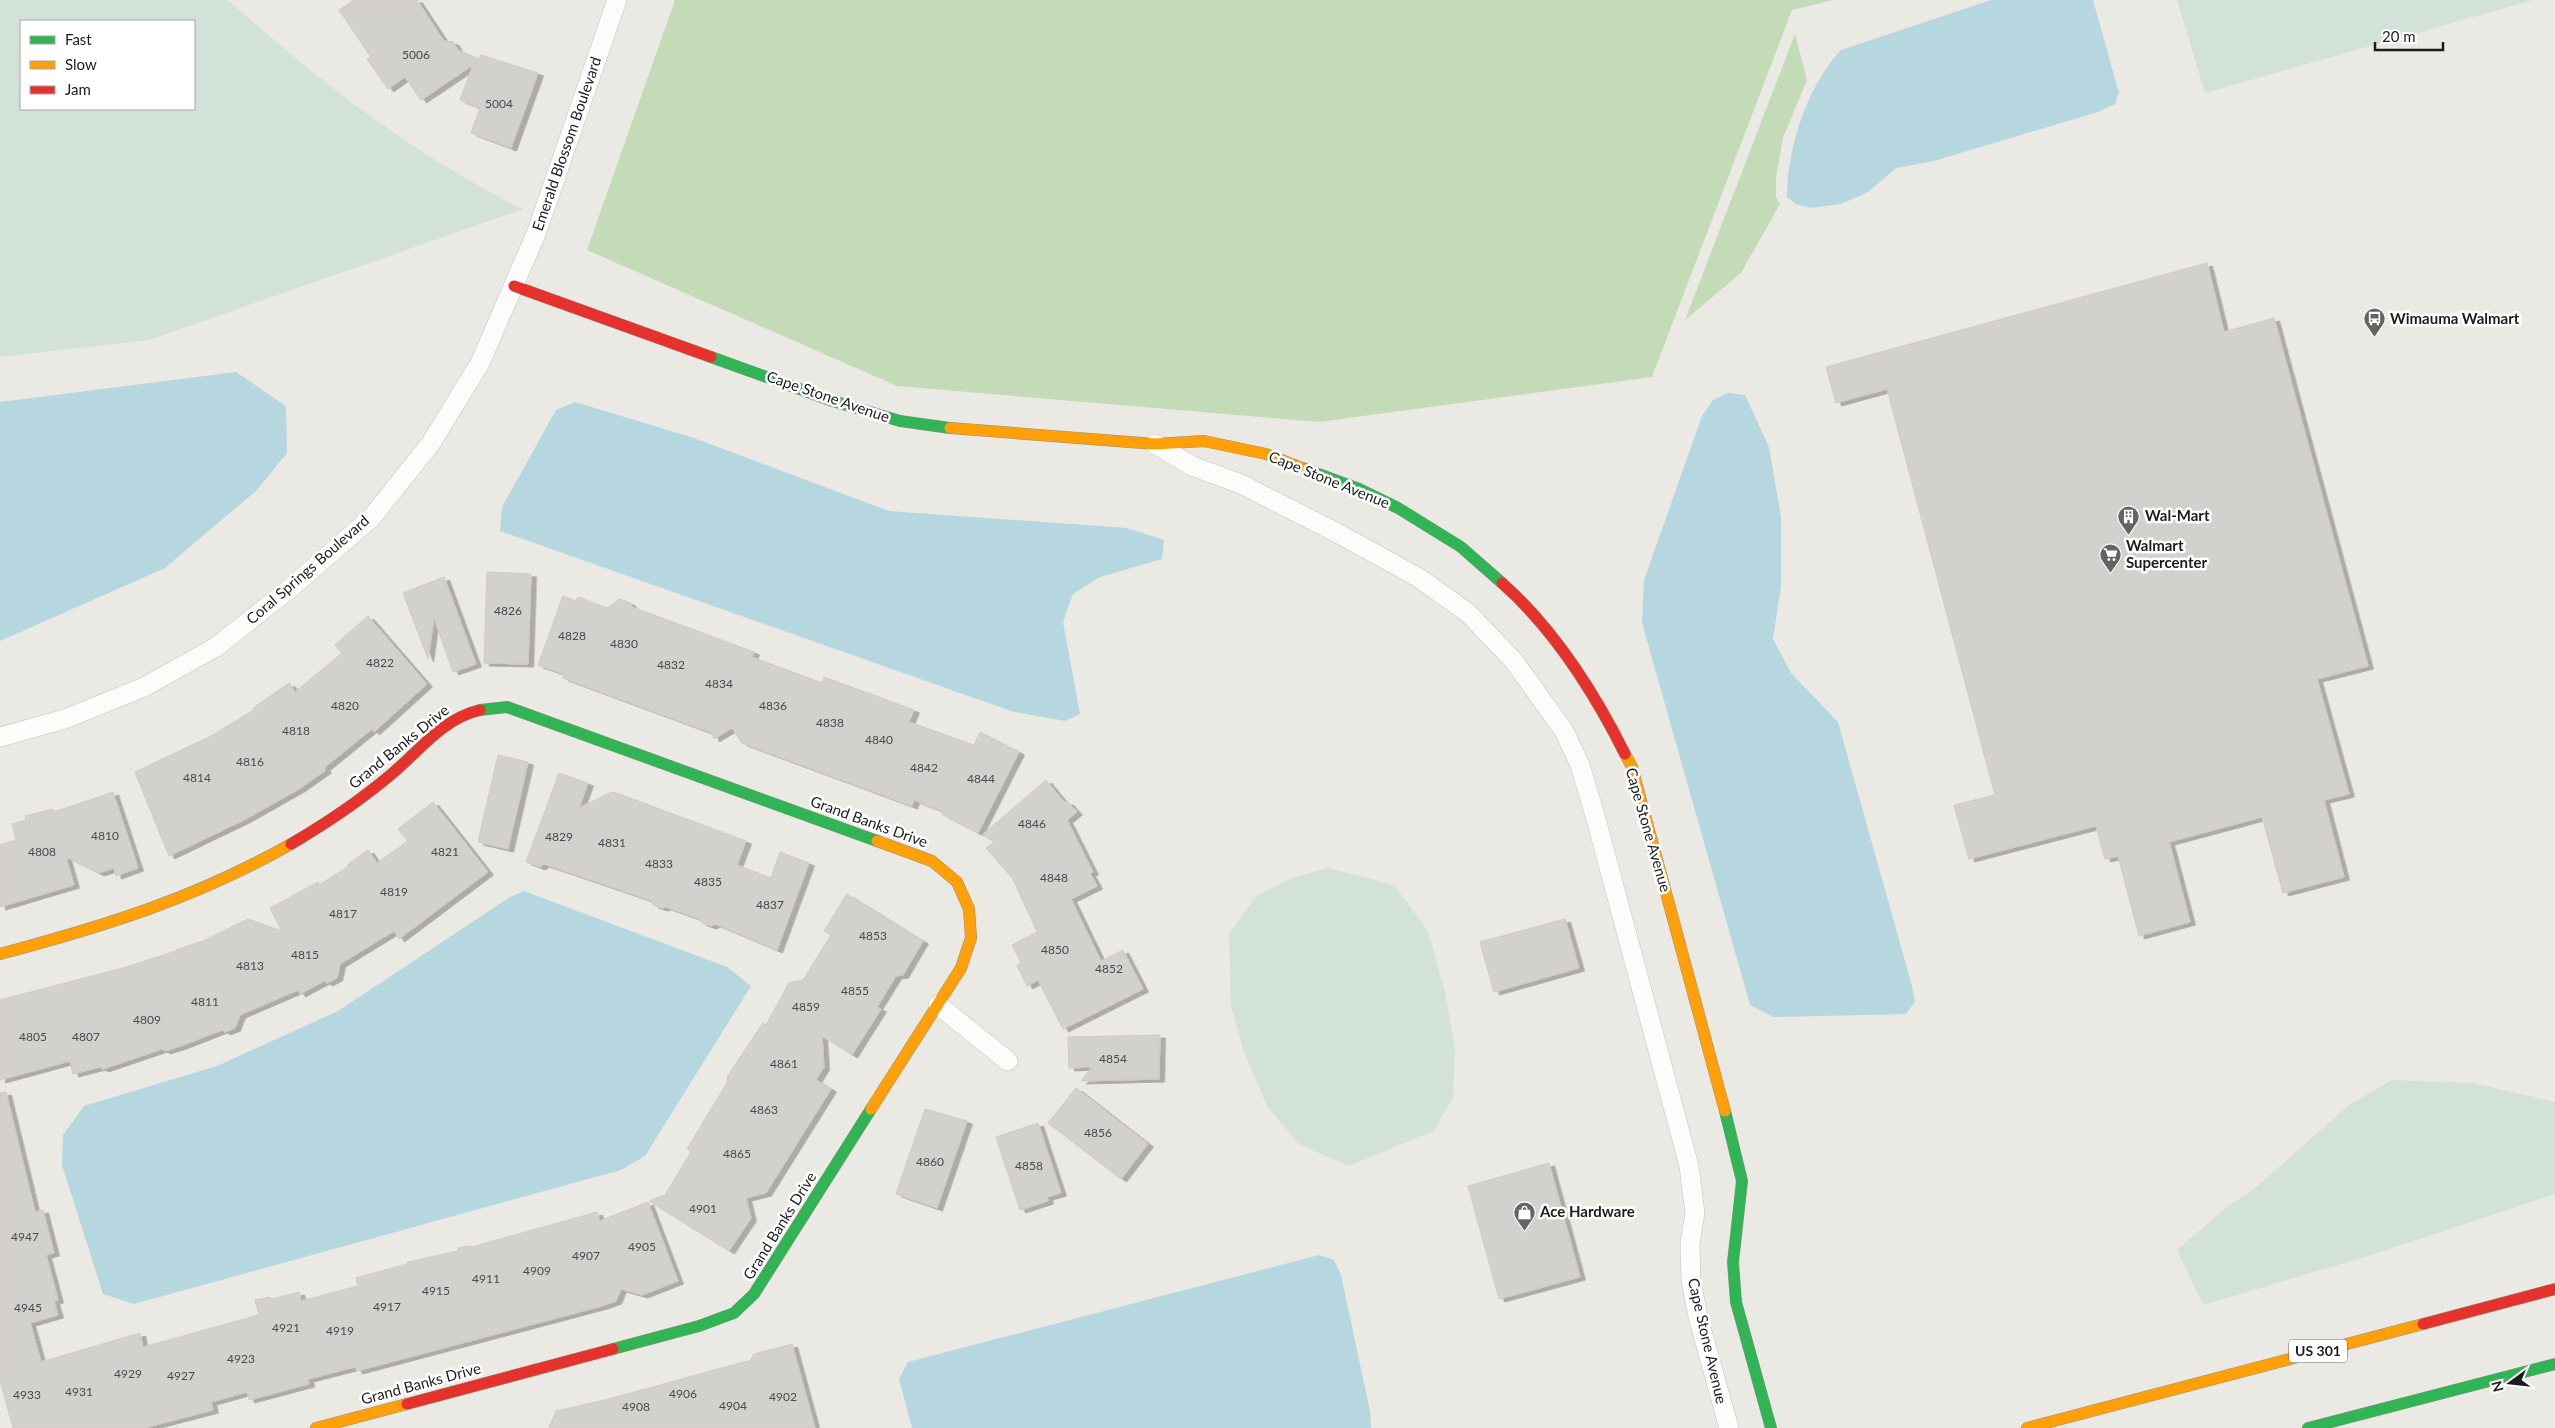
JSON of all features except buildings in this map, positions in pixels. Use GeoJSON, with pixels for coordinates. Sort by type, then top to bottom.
{"type":"FeatureCollection","features":[{"type":"Feature","properties":{"kind":"street","name":"Emerald Blossom Boulevard"},"geometry":{"type":"LineString","coordinates":[[514,286],[536,234],[618,0]]}},
{"type":"Feature","properties":{"kind":"street","name":"Cape Stone Avenue"},"geometry":{"type":"LineString","coordinates":[[514,286],[833,401],[900,421],[972,431],[1155,444],[1204,441],[1266,454],[1359,490],[1398,508],[1461,547],[1522,601],[1562,650],[1604,711],[1632,767],[1735,1148],[1742,1181],[1733,1262],[1736,1302],[1771,1428]]}},
{"type":"Feature","properties":{"kind":"street","name":"Coral Springs Boulevard"},"geometry":{"type":"LineString","coordinates":[[0,738],[65,719],[144,688],[216,647],[293,586],[372,517],[431,443],[480,363],[514,286]]}},
{"type":"Feature","properties":{"kind":"street","name":"Cape Stone Avenue"},"geometry":{"type":"LineString","coordinates":[[1155,444],[1192,466],[1241,484],[1343,536],[1426,583],[1468,613],[1514,661],[1564,731],[1580,766],[1596,819],[1689,1166],[1695,1213],[1690,1244],[1691,1281],[1698,1317],[1729,1428]]}},
{"type":"Feature","properties":{"kind":"street","name":"Grand Banks Drive"},"geometry":{"type":"LineString","coordinates":[[0,954],[92,930],[166,905],[255,864],[325,824],[393,773],[452,720],[477,709],[507,707],[932,861],[957,882],[969,909],[971,938],[961,968],[754,1294],[734,1313],[699,1326],[316,1428]]}},
{"type":"Feature","properties":{"kind":"street"},"geometry":{"type":"LineString","coordinates":[[938,1005],[1008,1061]]}},
{"type":"Feature","properties":{"kind":"street","name":"US 301"},"geometry":{"type":"LineString","coordinates":[[2028,1428],[2555,1289]]}},
{"type":"Feature","properties":{"kind":"street"},"geometry":{"type":"LineString","coordinates":[[2308,1428],[2555,1364]]}},
{"type":"Feature","properties":{"kind":"green space"},"geometry":{"type":"Polygon","coordinates":[[[675,0],[1833,0],[1792,10],[1652,377],[1319,422],[897,386],[587,250],[675,0]]]}},
{"type":"Feature","properties":{"kind":"green space"},"geometry":{"type":"Polygon","coordinates":[[[1795,34],[1807,80],[1783,138],[1776,177],[1776,197],[1780,204],[1741,273],[1685,320],[1795,34]]]}},
{"type":"Feature","properties":{"kind":"shaded area"},"geometry":{"type":"Polygon","coordinates":[[[0,0],[228,0],[297,59],[369,115],[444,165],[523,209],[149,340],[0,357],[0,0]]]}},
{"type":"Feature","properties":{"kind":"shaded area"},"geometry":{"type":"Polygon","coordinates":[[[2177,0],[2533,0],[2205,93],[2177,0]]]}},
{"type":"Feature","properties":{"kind":"shaded area"},"geometry":{"type":"Polygon","coordinates":[[[1328,868],[1394,885],[1428,931],[1445,992],[1455,1050],[1453,1097],[1434,1131],[1348,1166],[1299,1144],[1267,1106],[1245,1055],[1231,1006],[1229,934],[1257,895],[1292,878],[1328,868]]]}},
{"type":"Feature","properties":{"kind":"shaded area"},"geometry":{"type":"Polygon","coordinates":[[[2392,1080],[2473,1083],[2555,1102],[2555,1194],[2371,1255],[2203,1305],[2177,1250],[2223,1210],[2254,1189],[2349,1105],[2392,1080]]]}},
{"type":"Feature","properties":{"kind":"water"},"geometry":{"type":"Polygon","coordinates":[[[1991,0],[2093,0],[2119,93],[2115,104],[2098,112],[1934,161],[1896,168],[1868,192],[1841,204],[1810,208],[1796,204],[1787,197],[1791,158],[1801,119],[1818,81],[1841,50],[1991,0]]]}},
{"type":"Feature","properties":{"kind":"water"},"geometry":{"type":"Polygon","coordinates":[[[236,372],[286,406],[287,453],[257,490],[165,568],[0,641],[0,402],[236,372]]]}},
{"type":"Feature","properties":{"kind":"water"},"geometry":{"type":"Polygon","coordinates":[[[1728,393],[1745,395],[1769,447],[1781,517],[1781,587],[1773,639],[1791,673],[1838,722],[1912,986],[1915,1002],[1906,1014],[1773,1017],[1750,1005],[1642,623],[1644,580],[1702,416],[1713,400],[1728,393]]]}},
{"type":"Feature","properties":{"kind":"water"},"geometry":{"type":"Polygon","coordinates":[[[575,402],[694,438],[889,511],[1127,528],[1164,540],[1162,559],[1100,577],[1073,594],[1063,622],[1080,714],[1065,721],[1014,712],[500,531],[502,507],[556,410],[575,402]]]}},
{"type":"Feature","properties":{"kind":"water"},"geometry":{"type":"Polygon","coordinates":[[[524,891],[727,967],[751,986],[645,1156],[621,1170],[134,1304],[103,1294],[62,1165],[63,1135],[84,1106],[217,1066],[338,1011],[510,897],[524,891]]]}},
{"type":"Feature","properties":{"kind":"water"},"geometry":{"type":"Polygon","coordinates":[[[1319,1255],[1334,1260],[1341,1275],[1370,1411],[1371,1428],[912,1428],[899,1379],[908,1362],[1319,1255]]]}},
{"type":"Feature","properties":{"kind":"traffic: fast"},"geometry":{"type":"LineString","coordinates":[[711,357],[833,401],[900,421],[950,428]]}},
{"type":"Feature","properties":{"kind":"traffic: fast"},"geometry":{"type":"LineString","coordinates":[[1302,468],[1359,489],[1398,508],[1461,547],[1502,583]]}},
{"type":"Feature","properties":{"kind":"traffic: fast"},"geometry":{"type":"LineString","coordinates":[[480,710],[507,707],[877,841]]}},
{"type":"Feature","properties":{"kind":"traffic: fast"},"geometry":{"type":"LineString","coordinates":[[613,1349],[699,1326],[734,1313],[754,1294],[871,1109]]}},
{"type":"Feature","properties":{"kind":"traffic: fast"},"geometry":{"type":"LineString","coordinates":[[1725,1111],[1742,1181],[1733,1262],[1736,1302],[1771,1428]]}},
{"type":"Feature","properties":{"kind":"traffic: fast"},"geometry":{"type":"LineString","coordinates":[[2308,1428],[2555,1364]]}},
{"type":"Feature","properties":{"kind":"traffic: slow"},"geometry":{"type":"LineString","coordinates":[[950,428],[1155,444],[1204,441],[1266,454],[1302,468]]}},
{"type":"Feature","properties":{"kind":"traffic: slow"},"geometry":{"type":"LineString","coordinates":[[1625,754],[1632,767],[1725,1111]]}},
{"type":"Feature","properties":{"kind":"traffic: slow"},"geometry":{"type":"LineString","coordinates":[[871,1109],[961,968],[971,938],[969,909],[957,882],[932,861],[877,841]]}},
{"type":"Feature","properties":{"kind":"traffic: slow"},"geometry":{"type":"LineString","coordinates":[[0,954],[76,933],[149,909],[220,880],[291,844]]}},
{"type":"Feature","properties":{"kind":"traffic: slow"},"geometry":{"type":"LineString","coordinates":[[2027,1428],[2423,1324]]}},
{"type":"Feature","properties":{"kind":"traffic: slow"},"geometry":{"type":"LineString","coordinates":[[316,1428],[407,1404]]}},
{"type":"Feature","properties":{"kind":"traffic: jam"},"geometry":{"type":"LineString","coordinates":[[514,286],[711,357]]}},
{"type":"Feature","properties":{"kind":"traffic: jam"},"geometry":{"type":"LineString","coordinates":[[1502,583],[1539,621],[1572,663],[1600,708],[1625,754]]}},
{"type":"Feature","properties":{"kind":"traffic: jam"},"geometry":{"type":"LineString","coordinates":[[291,844],[329,821],[365,795],[453,721],[466,714],[480,710]]}},
{"type":"Feature","properties":{"kind":"traffic: jam"},"geometry":{"type":"LineString","coordinates":[[2423,1324],[2555,1289]]}},
{"type":"Feature","properties":{"kind":"traffic: jam"},"geometry":{"type":"LineString","coordinates":[[407,1404],[613,1349]]}},
{"type":"Feature","properties":{"kind":"place","name":"Wimauma Walmart"},"geometry":{"type":"Point","coordinates":[2374,338]}},
{"type":"Feature","properties":{"kind":"place","name":"Wal-Mart"},"geometry":{"type":"Point","coordinates":[2129,535]}},
{"type":"Feature","properties":{"kind":"place","name":"Walmart Supercenter"},"geometry":{"type":"Point","coordinates":[2110,574]}},
{"type":"Feature","properties":{"kind":"place","name":"Ace Hardware"},"geometry":{"type":"Point","coordinates":[1524,1231]}}]}
